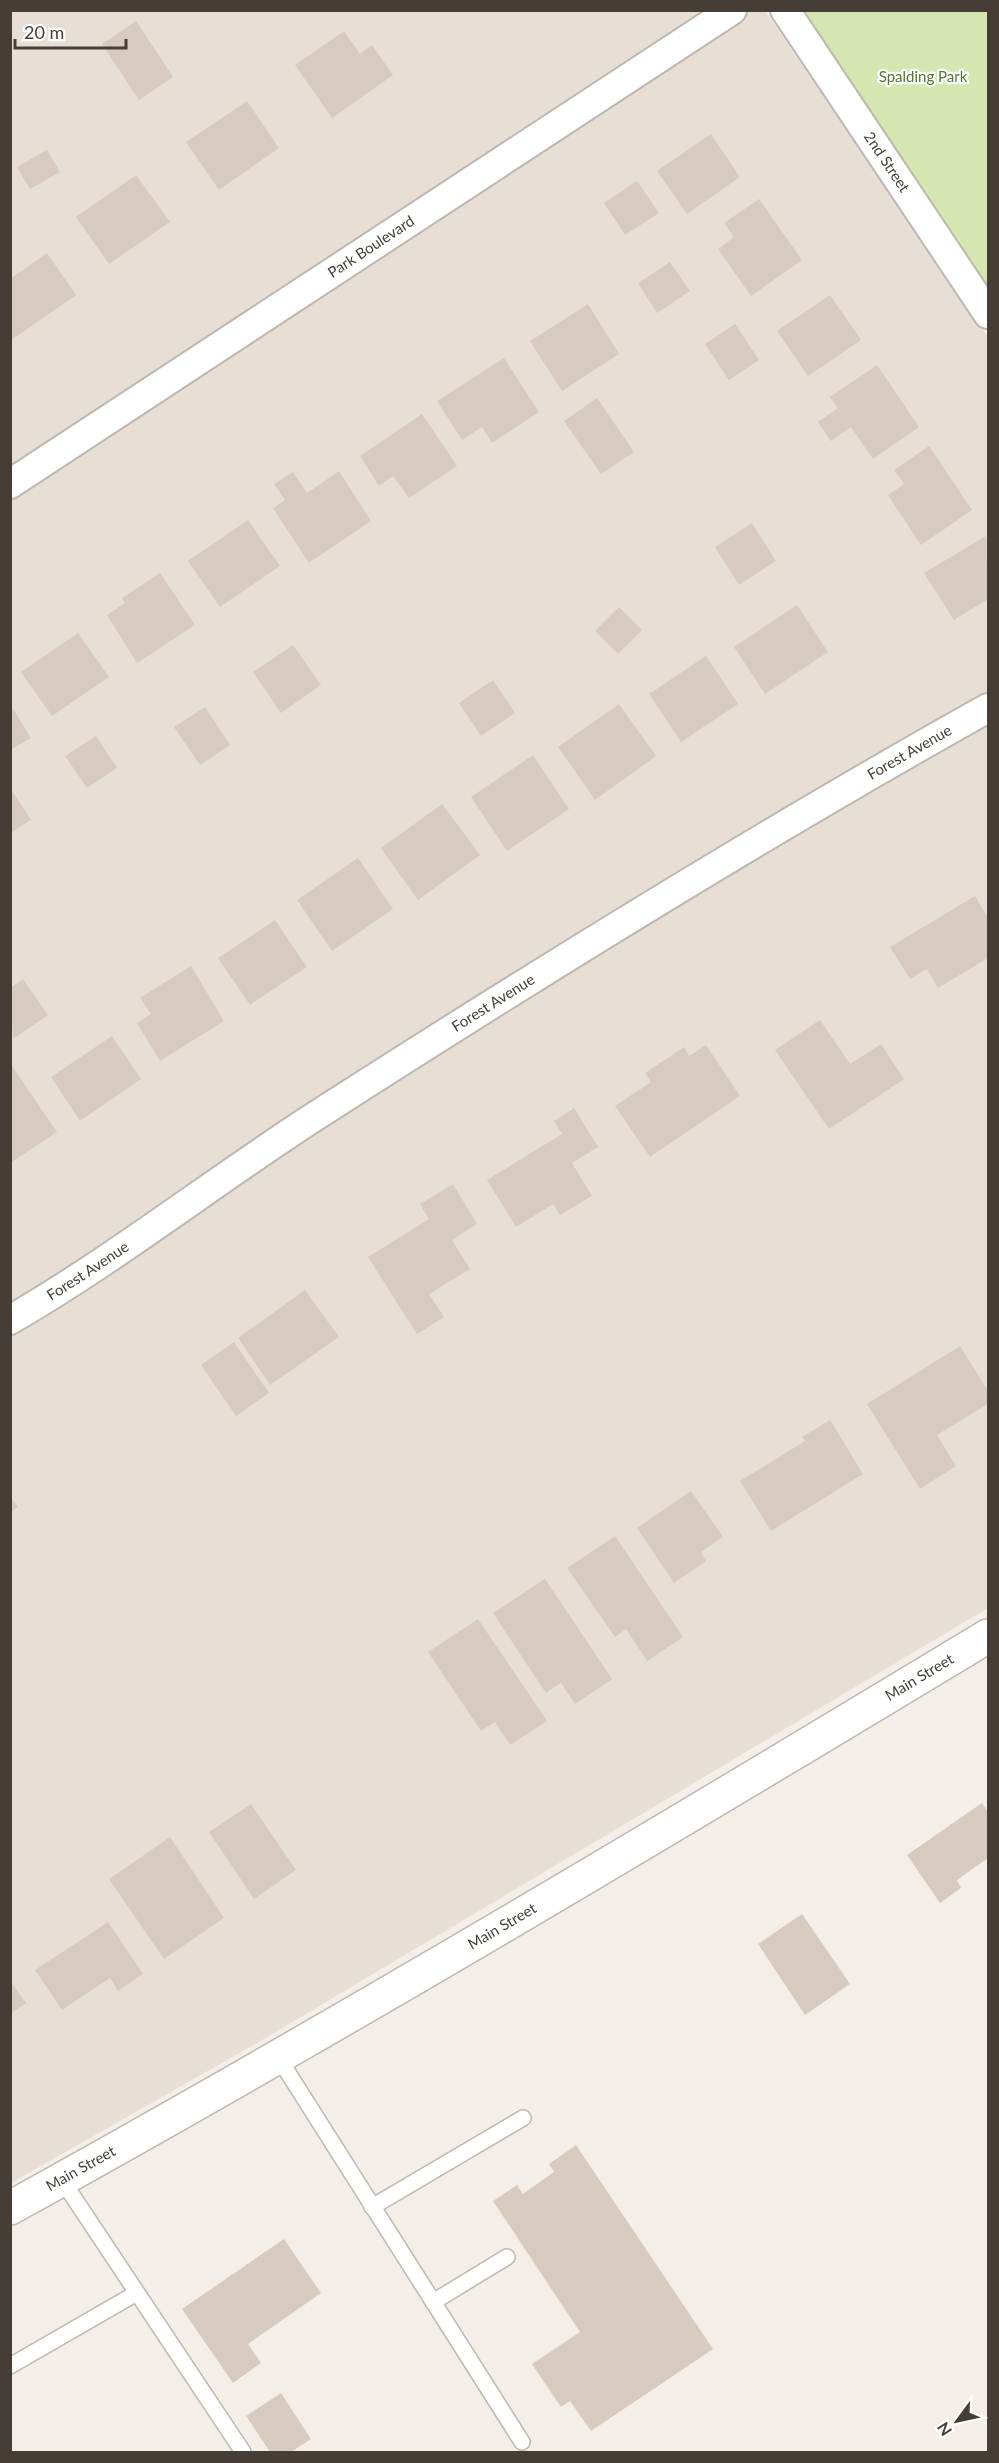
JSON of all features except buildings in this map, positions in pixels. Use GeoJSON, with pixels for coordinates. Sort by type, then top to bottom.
{"type":"FeatureCollection","features":[{"type":"Feature","properties":{"kind":"street","name":"Park Boulevard"},"geometry":{"type":"LineString","coordinates":[[10,484],[732,10]]}},
{"type":"Feature","properties":{"kind":"street","name":"2nd Street"},"geometry":{"type":"LineString","coordinates":[[785,10],[988,314]]}},
{"type":"Feature","properties":{"kind":"street","name":"Forest Avenue"},"geometry":{"type":"LineString","coordinates":[[10,1320],[311,1119],[591,940],[880,768],[988,708]]}},
{"type":"Feature","properties":{"kind":"street","name":"Main Street"},"geometry":{"type":"LineString","coordinates":[[10,2208],[278,2057],[626,1854],[988,1636]]}},
{"type":"Feature","properties":{"kind":"lane"},"geometry":{"type":"LineString","coordinates":[[278,2057],[522,2442]]}},
{"type":"Feature","properties":{"kind":"lane"},"geometry":{"type":"LineString","coordinates":[[372,2207],[523,2118]]}},
{"type":"Feature","properties":{"kind":"lane"},"geometry":{"type":"LineString","coordinates":[[62,2180],[135,2294],[243,2452]]}},
{"type":"Feature","properties":{"kind":"lane"},"geometry":{"type":"LineString","coordinates":[[433,2301],[507,2257]]}},
{"type":"Feature","properties":{"kind":"lane"},"geometry":{"type":"LineString","coordinates":[[10,2366],[135,2294]]}},
{"type":"Feature","properties":{"kind":"shaded area"},"geometry":{"type":"Polygon","coordinates":[[[11,11],[765,11],[988,337],[988,1608],[262,2040],[11,2183],[11,11]]]}},
{"type":"Feature","properties":{"kind":"green space","name":"Spalding Park"},"geometry":{"type":"Polygon","coordinates":[[[798,11],[988,11],[988,289],[798,11]]]}}]}
